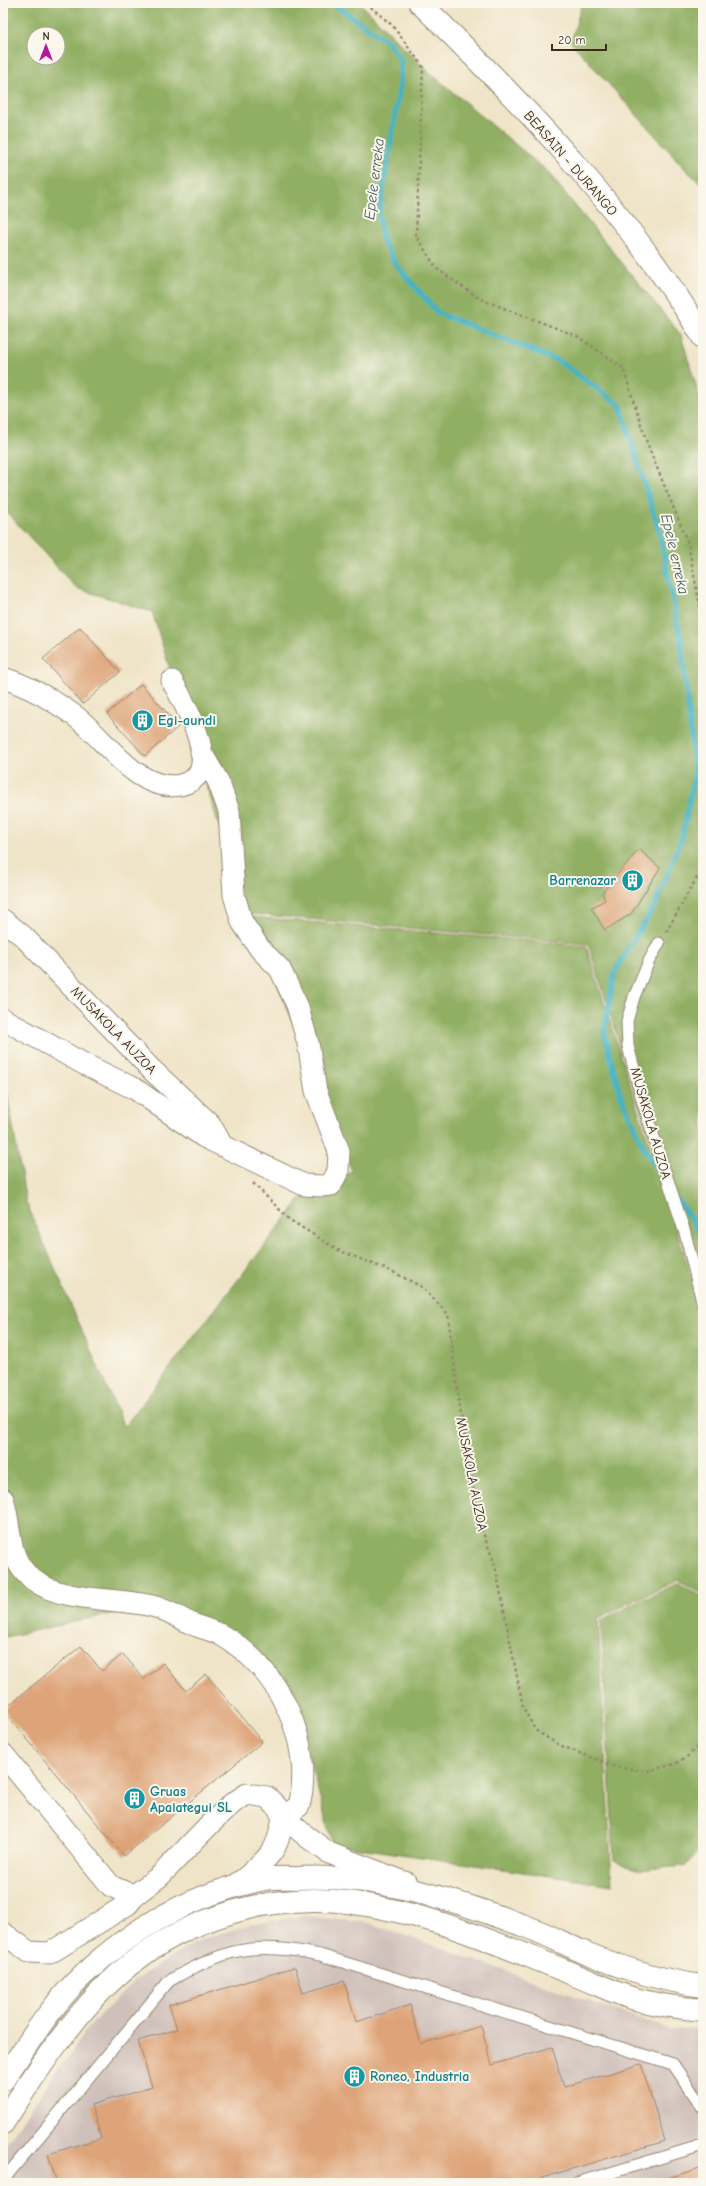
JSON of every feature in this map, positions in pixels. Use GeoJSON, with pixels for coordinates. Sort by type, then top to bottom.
{"type":"FeatureCollection","features":[{"type":"Feature","properties":{"kind":"main road","name":"BEASAIN - DURANGO"},"geometry":{"type":"LineString","coordinates":[[420,3],[514,98],[588,181],[660,272],[703,337]]}},
{"type":"Feature","properties":{"kind":"main road"},"geometry":{"type":"LineString","coordinates":[[3,2080],[45,2020],[82,1976],[126,1940],[170,1911],[220,1890],[266,1879],[314,1877],[364,1881],[434,1896],[525,1926],[629,1970],[676,1983],[703,1986]]}},
{"type":"Feature","properties":{"kind":"main road"},"geometry":{"type":"LineString","coordinates":[[3,2123],[76,2017],[109,1982],[144,1954],[180,1932],[223,1914],[268,1903],[316,1900],[360,1905],[404,1914],[467,1932],[634,1998],[673,2007],[703,2010]]}},
{"type":"Feature","properties":{"kind":"street","name":"MUSAKOLA AUZOA"},"geometry":{"type":"LineString","coordinates":[[3,678],[45,696],[76,717],[130,768],[154,783],[167,786],[186,784],[194,780],[200,772],[201,752]]}},
{"type":"Feature","properties":{"kind":"street","name":"MUSAKOLA AUZOA"},"geometry":{"type":"LineString","coordinates":[[3,1019],[84,1064],[135,1089],[204,1137],[222,1144],[304,1186],[322,1186],[331,1184],[338,1171],[339,1151],[316,1091],[308,1043],[297,1005],[280,969],[260,949],[242,922],[234,895],[229,811],[218,781],[201,752],[192,723],[172,681]]}},
{"type":"Feature","properties":{"kind":"street","name":"MUSAKOLA AUZOA"},"geometry":{"type":"LineString","coordinates":[[3,920],[23,936],[152,1070],[210,1124],[222,1144]]}},
{"type":"Feature","properties":{"kind":"street"},"geometry":{"type":"LineString","coordinates":[[3,1499],[16,1558],[25,1573],[39,1584],[56,1591],[130,1602],[163,1609],[192,1624],[221,1635],[244,1652],[262,1670],[294,1723],[300,1752],[303,1788],[299,1806],[283,1817],[280,1834],[272,1852],[246,1878],[233,1887]]}},
{"type":"Feature","properties":{"kind":"street"},"geometry":{"type":"LineString","coordinates":[[3,1754],[111,1886],[127,1893],[136,1894]]}},
{"type":"Feature","properties":{"kind":"street"},"geometry":{"type":"LineString","coordinates":[[3,1934],[29,1952],[50,1953],[128,1904],[136,1894],[160,1876],[233,1803],[247,1794],[267,1797],[277,1807],[283,1817],[329,1853],[419,1887],[434,1896]]}},
{"type":"Feature","properties":{"kind":"lane","name":"MUSAKOLA AUZOA"},"geometry":{"type":"LineString","coordinates":[[659,943],[643,976],[627,1021],[628,1046],[643,1103],[685,1233],[703,1305]]}},
{"type":"Feature","properties":{"kind":"lane"},"geometry":{"type":"LineString","coordinates":[[3,2180],[169,1981],[203,1962],[224,1954],[258,1948],[290,1949],[320,1955],[673,2064],[703,2108]]}},
{"type":"Feature","properties":{"kind":"lane"},"geometry":{"type":"LineString","coordinates":[[577,2183],[703,2145]]}},
{"type":"Feature","properties":{"kind":"path"},"geometry":{"type":"LineString","coordinates":[[366,3],[393,26],[423,67],[416,236],[437,269],[480,299],[577,336],[623,368],[648,446],[688,543],[703,623]]}},
{"type":"Feature","properties":{"kind":"path"},"geometry":{"type":"LineString","coordinates":[[659,943],[703,868]]}},
{"type":"Feature","properties":{"kind":"path","name":"MUSAKOLA AUZOA"},"geometry":{"type":"LineString","coordinates":[[250,1180],[259,1192],[290,1220],[338,1250],[391,1271],[422,1288],[448,1314],[459,1402],[479,1522],[496,1565],[523,1707],[535,1730],[559,1745],[616,1767],[647,1771],[675,1764],[688,1756],[703,1741]]}},
{"type":"Feature","properties":{"kind":"shaded area"},"geometry":{"type":"Polygon","coordinates":[[[303,1916],[369,1923],[671,2030],[703,2028],[703,2183],[3,2183],[3,2148],[88,2028],[136,1979],[199,1940],[253,1924],[303,1916]]]}},
{"type":"Feature","properties":{"kind":"green space"},"geometry":{"type":"Polygon","coordinates":[[[3,3],[360,3],[423,67],[546,170],[681,335],[703,409],[703,1304],[588,944],[251,914],[248,918],[152,612],[76,588],[3,508],[3,3]]]}},
{"type":"Feature","properties":{"kind":"green space"},"geometry":{"type":"Polygon","coordinates":[[[582,3],[703,3],[703,185],[687,171],[571,42],[582,3]]]}},
{"type":"Feature","properties":{"kind":"green space"},"geometry":{"type":"Polygon","coordinates":[[[251,917],[586,946],[703,1313],[703,1594],[678,1580],[598,1618],[612,1885],[332,1844],[289,1680],[142,1607],[6,1637],[3,1636],[3,1069],[26,1202],[124,1427],[306,1192],[352,1171],[251,917]]]}},
{"type":"Feature","properties":{"kind":"green space"},"geometry":{"type":"Polygon","coordinates":[[[678,1583],[703,1597],[703,1846],[685,1866],[636,1870],[614,1860],[601,1620],[678,1583]]]}},
{"type":"Feature","properties":{"kind":"building"},"geometry":{"type":"Polygon","coordinates":[[[80,627],[120,672],[83,704],[43,659],[80,627]]]}},
{"type":"Feature","properties":{"kind":"building","name":"Egi-aundi"},"geometry":{"type":"Polygon","coordinates":[[[141,684],[179,726],[145,756],[107,714],[141,684]]]}},
{"type":"Feature","properties":{"kind":"building","name":"Barrenazar"},"geometry":{"type":"Polygon","coordinates":[[[639,849],[660,868],[631,914],[605,930],[591,908],[605,900],[602,893],[639,849]]]}},
{"type":"Feature","properties":{"kind":"building","name":"Gruas Apalategui SL"},"geometry":{"type":"Polygon","coordinates":[[[81,1646],[102,1671],[123,1654],[144,1679],[163,1663],[186,1691],[206,1674],[262,1742],[124,1856],[3,1710],[81,1646]]]}},
{"type":"Feature","properties":{"kind":"building","name":"Roneo, Industria"},"geometry":{"type":"Polygon","coordinates":[[[295,1967],[303,1993],[344,1981],[356,2022],[410,2005],[421,2044],[481,2026],[492,2065],[552,2047],[564,2087],[641,2064],[665,2141],[525,2183],[57,2183],[48,2154],[101,2138],[91,2105],[152,2087],[138,2041],[177,2029],[169,2005],[295,1967]]]}},
{"type":"Feature","properties":{"kind":"building"},"geometry":{"type":"Polygon","coordinates":[[[703,2167],[703,2183],[652,2183],[703,2167]]]}},
{"type":"Feature","properties":{"kind":"waterway","name":"Epele erreka"},"geometry":{"type":"LineString","coordinates":[[332,3],[388,42],[401,60],[400,85],[379,214],[382,240],[397,266],[438,313],[559,361],[620,405],[659,530],[681,641],[695,773],[682,837],[656,903],[615,971],[604,1032],[620,1094],[645,1150],[663,1178]]}},
{"type":"Feature","properties":{"kind":"waterway","name":"Epele erreka"},"geometry":{"type":"LineString","coordinates":[[678,1200],[703,1237]]}},
{"type":"Feature","properties":{"kind":"place","name":"Egi-aundi"},"geometry":{"type":"Point","coordinates":[143,720]}},
{"type":"Feature","properties":{"kind":"place","name":"Barrenazar"},"geometry":{"type":"Point","coordinates":[632,880]}},
{"type":"Feature","properties":{"kind":"place","name":"Gruas Apalategui SL"},"geometry":{"type":"Point","coordinates":[135,1799]}},
{"type":"Feature","properties":{"kind":"place","name":"Roneo, Industria"},"geometry":{"type":"Point","coordinates":[354,2076]}}]}
